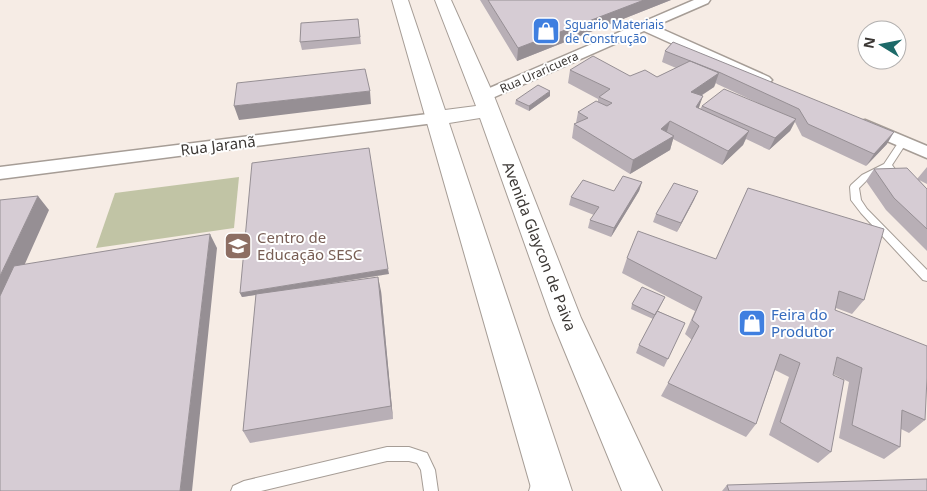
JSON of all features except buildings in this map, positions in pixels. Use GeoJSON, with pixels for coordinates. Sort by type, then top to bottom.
{"type":"FeatureCollection","features":[{"type":"Feature","properties":{"kind":"main road"},"geometry":{"type":"LineString","coordinates":[[400,0],[550,488]]}},
{"type":"Feature","properties":{"kind":"main road","name":"Avenida Glaycon de Paiva"},"geometry":{"type":"LineString","coordinates":[[443,0],[486,104],[566,318],[642,491]]}},
{"type":"Feature","properties":{"kind":"main road"},"geometry":{"type":"LineString","coordinates":[[436,118],[486,104]]}},
{"type":"Feature","properties":{"kind":"street","name":"Rua Uraricuera"},"geometry":{"type":"LineString","coordinates":[[486,104],[643,26],[704,0]]}},
{"type":"Feature","properties":{"kind":"street"},"geometry":{"type":"LineString","coordinates":[[643,26],[777,86]]}},
{"type":"Feature","properties":{"kind":"street","name":"Rua Jaranã"},"geometry":{"type":"LineString","coordinates":[[0,173],[436,118]]}},
{"type":"Feature","properties":{"kind":"street"},"geometry":{"type":"LineString","coordinates":[[849,118],[927,152]]}},
{"type":"Feature","properties":{"kind":"lane"},"geometry":{"type":"LineString","coordinates":[[903,142],[887,166],[865,177],[854,187],[856,200],[864,211],[927,277]]}},
{"type":"Feature","properties":{"kind":"lane"},"geometry":{"type":"LineString","coordinates":[[887,166],[901,176]]}},
{"type":"Feature","properties":{"kind":"lane"},"geometry":{"type":"LineString","coordinates":[[238,491],[387,454],[410,453],[428,464],[431,491]]}},
{"type":"Feature","properties":{"kind":"green space"},"geometry":{"type":"Polygon","coordinates":[[[239,177],[234,228],[96,248],[115,193],[239,177]]]}},
{"type":"Feature","properties":{"kind":"place","name":"Sguario Materiais de Construção"},"geometry":{"type":"Point","coordinates":[546,31]}},
{"type":"Feature","properties":{"kind":"place","name":"Centro de Educação SESC"},"geometry":{"type":"Point","coordinates":[238,246]}},
{"type":"Feature","properties":{"kind":"place","name":"Feira do Produtor"},"geometry":{"type":"Point","coordinates":[752,323]}}]}
